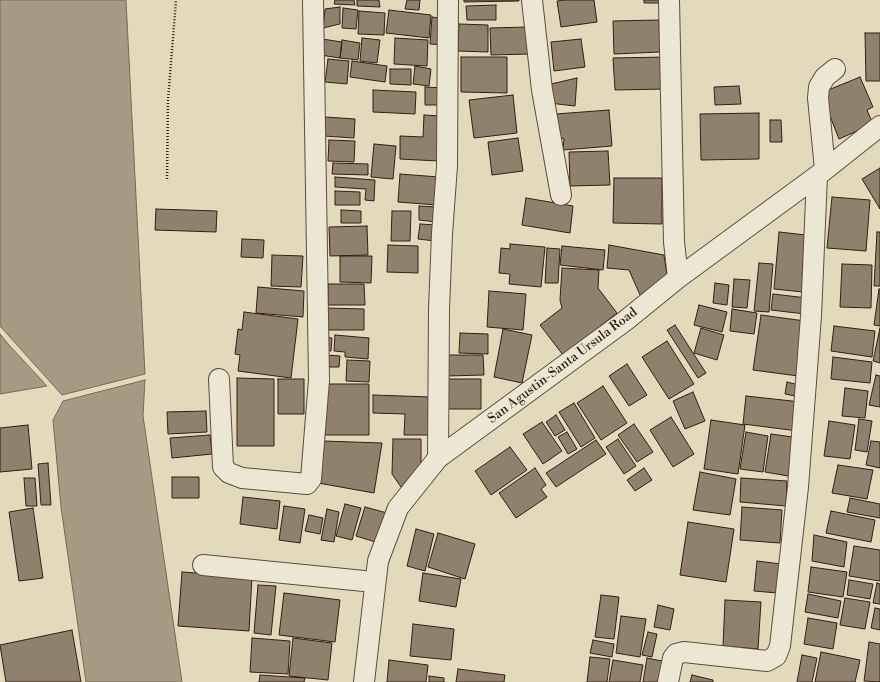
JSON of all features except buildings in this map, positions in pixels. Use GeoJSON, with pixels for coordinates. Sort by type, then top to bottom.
{"type":"FeatureCollection","features":[{"type":"Feature","properties":{"kind":"street"},"geometry":{"type":"LineString","coordinates":[[219,379],[224,467],[229,473],[242,478],[307,484],[311,479],[319,380],[313,0]]}},
{"type":"Feature","properties":{"kind":"street"},"geometry":{"type":"LineString","coordinates":[[438,458],[439,302],[447,166],[448,0]]}},
{"type":"Feature","properties":{"kind":"street"},"geometry":{"type":"LineString","coordinates":[[532,0],[542,90],[561,195]]}},
{"type":"Feature","properties":{"kind":"street"},"geometry":{"type":"LineString","coordinates":[[669,0],[674,242],[678,278]]}},
{"type":"Feature","properties":{"kind":"street"},"geometry":{"type":"LineString","coordinates":[[668,682],[673,658],[676,654],[684,652],[757,661],[768,660],[776,656],[780,646],[798,487],[811,316],[821,172],[818,98],[819,87],[825,77],[835,69]]}},
{"type":"Feature","properties":{"kind":"street","name":"San Agustin-Santa Ursula Road"},"geometry":{"type":"LineString","coordinates":[[364,682],[374,582],[378,561],[398,508],[438,458],[625,321],[678,278],[821,172],[880,126]]}},
{"type":"Feature","properties":{"kind":"street"},"geometry":{"type":"LineString","coordinates":[[203,565],[374,582]]}},
{"type":"Feature","properties":{"kind":"path"},"geometry":{"type":"LineString","coordinates":[[167,179],[168,100],[176,0]]}},
{"type":"Feature","properties":{"kind":"shaded area"},"geometry":{"type":"Polygon","coordinates":[[[0,0],[126,0],[145,374],[62,395],[0,326],[0,0]]]}},
{"type":"Feature","properties":{"kind":"shaded area"},"geometry":{"type":"Polygon","coordinates":[[[0,334],[9,345],[47,386],[0,394],[0,334]]]}},
{"type":"Feature","properties":{"kind":"shaded area"},"geometry":{"type":"Polygon","coordinates":[[[145,380],[143,416],[182,682],[86,682],[61,507],[53,420],[63,401],[145,380]]]}}]}
